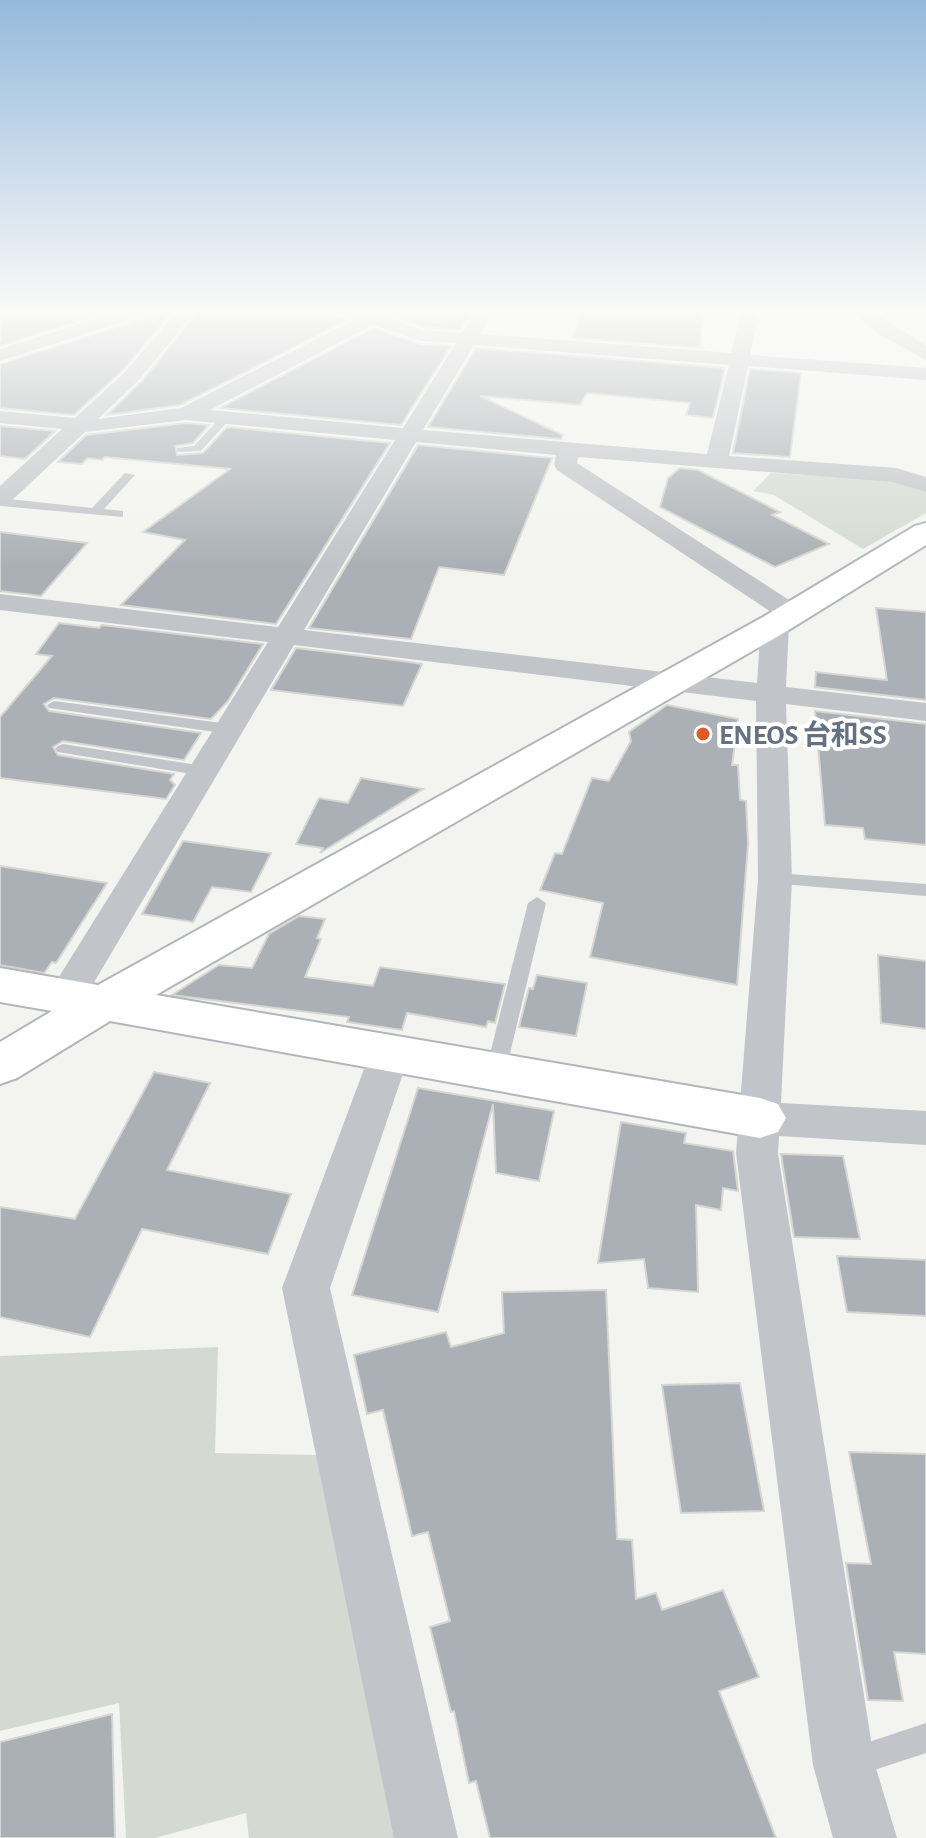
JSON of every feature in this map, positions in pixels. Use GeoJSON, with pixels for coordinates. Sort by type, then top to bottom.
{"type":"FeatureCollection","features":[{"type":"Feature","properties":{"kind":"street"},"geometry":{"type":"LineString","coordinates":[[0,501],[112,395]]}},
{"type":"Feature","properties":{"kind":"street"},"geometry":{"type":"LineString","coordinates":[[186,414],[223,395]]}},
{"type":"Feature","properties":{"kind":"street"},"geometry":{"type":"LineString","coordinates":[[84,1000],[204,771],[434,395]]}},
{"type":"Feature","properties":{"kind":"street"},"geometry":{"type":"LineString","coordinates":[[716,462],[732,395]]}},
{"type":"Feature","properties":{"kind":"street"},"geometry":{"type":"LineString","coordinates":[[0,417],[81,425],[186,414],[224,420],[568,450],[896,475],[926,485]]}},
{"type":"Feature","properties":{"kind":"street"},"geometry":{"type":"LineString","coordinates":[[568,450],[565,465],[782,619]]}},
{"type":"Feature","properties":{"kind":"street"},"geometry":{"type":"LineString","coordinates":[[0,1065],[84,1000],[672,681],[926,532]]}},
{"type":"Feature","properties":{"kind":"street"},"geometry":{"type":"LineString","coordinates":[[0,602],[926,712]]}},
{"type":"Feature","properties":{"kind":"street"},"geometry":{"type":"LineString","coordinates":[[782,619],[771,693],[775,879],[757,1153],[844,1765],[865,1838]]}},
{"type":"Feature","properties":{"kind":"street"},"geometry":{"type":"LineString","coordinates":[[0,985],[760,1118],[926,1128]]}},
{"type":"Feature","properties":{"kind":"street"},"geometry":{"type":"LineString","coordinates":[[390,1053],[306,1288],[426,1838]]}},
{"type":"Feature","properties":{"kind":"lane"},"geometry":{"type":"LineString","coordinates":[[181,450],[197,449],[224,420]]}},
{"type":"Feature","properties":{"kind":"lane"},"geometry":{"type":"LineString","coordinates":[[95,512],[129,475]]}},
{"type":"Feature","properties":{"kind":"lane"},"geometry":{"type":"LineString","coordinates":[[0,501],[119,514]]}},
{"type":"Feature","properties":{"kind":"lane"},"geometry":{"type":"LineString","coordinates":[[54,705],[229,729]]}},
{"type":"Feature","properties":{"kind":"lane"},"geometry":{"type":"LineString","coordinates":[[63,749],[204,771]]}},
{"type":"Feature","properties":{"kind":"lane"},"geometry":{"type":"LineString","coordinates":[[775,879],[926,890]]}},
{"type":"Feature","properties":{"kind":"lane"},"geometry":{"type":"LineString","coordinates":[[496,1070],[537,903]]}},
{"type":"Feature","properties":{"kind":"lane"},"geometry":{"type":"LineString","coordinates":[[844,1765],[926,1738]]}},
{"type":"Feature","properties":{"kind":"shaded area"},"geometry":{"type":"Polygon","coordinates":[[[771,473],[896,480],[926,491],[926,513],[863,549],[774,495],[753,491],[771,473]]]}},
{"type":"Feature","properties":{"kind":"shaded area"},"geometry":{"type":"Polygon","coordinates":[[[218,1347],[215,1453],[318,1455],[397,1838],[249,1838],[246,1813],[155,1838],[126,1838],[119,1703],[0,1731],[0,1356],[218,1347]]]}},
{"type":"Feature","properties":{"kind":"building"},"geometry":{"type":"Polygon","coordinates":[[[0,395],[96,395],[74,415],[0,408],[0,395]]]}},
{"type":"Feature","properties":{"kind":"building"},"geometry":{"type":"Polygon","coordinates":[[[128,395],[200,395],[180,405],[107,415],[128,395]]]}},
{"type":"Feature","properties":{"kind":"building"},"geometry":{"type":"Polygon","coordinates":[[[245,395],[420,395],[401,425],[220,408],[245,395]]]}},
{"type":"Feature","properties":{"kind":"building"},"geometry":{"type":"Polygon","coordinates":[[[448,395],[586,395],[580,405],[480,396],[563,435],[561,439],[428,427],[448,395]]]}},
{"type":"Feature","properties":{"kind":"building"},"geometry":{"type":"Polygon","coordinates":[[[605,395],[719,395],[713,418],[686,415],[690,403],[605,395]]]}},
{"type":"Feature","properties":{"kind":"building"},"geometry":{"type":"Polygon","coordinates":[[[745,395],[798,395],[790,457],[733,453],[745,395]]]}},
{"type":"Feature","properties":{"kind":"building"},"geometry":{"type":"Polygon","coordinates":[[[186,423],[209,425],[193,443],[175,446],[177,455],[203,453],[227,427],[390,443],[276,624],[121,605],[185,540],[143,532],[230,469],[105,457],[102,460],[88,458],[82,464],[58,462],[86,435],[186,423]]]}},
{"type":"Feature","properties":{"kind":"building"},"geometry":{"type":"Polygon","coordinates":[[[0,426],[55,431],[25,459],[0,456],[0,426]]]}},
{"type":"Feature","properties":{"kind":"building"},"geometry":{"type":"Polygon","coordinates":[[[418,445],[552,458],[504,575],[439,567],[411,639],[309,628],[418,445]]]}},
{"type":"Feature","properties":{"kind":"building"},"geometry":{"type":"Polygon","coordinates":[[[680,468],[698,470],[780,512],[772,515],[829,544],[775,567],[660,507],[668,478],[680,468]]]}},
{"type":"Feature","properties":{"kind":"building"},"geometry":{"type":"Polygon","coordinates":[[[0,532],[87,543],[41,596],[0,591],[0,532]]]}},
{"type":"Feature","properties":{"kind":"building"},"geometry":{"type":"Polygon","coordinates":[[[876,608],[926,612],[926,700],[815,687],[816,672],[887,680],[876,608]]]}},
{"type":"Feature","properties":{"kind":"building"},"geometry":{"type":"Polygon","coordinates":[[[59,623],[99,628],[102,625],[263,644],[228,701],[211,719],[54,698],[44,704],[49,711],[201,733],[184,760],[63,741],[53,747],[58,755],[174,774],[170,780],[175,785],[166,799],[0,778],[0,717],[52,656],[36,654],[59,623]]]}},
{"type":"Feature","properties":{"kind":"building"},"geometry":{"type":"Polygon","coordinates":[[[296,648],[422,664],[403,706],[271,690],[296,648]]]}},
{"type":"Feature","properties":{"kind":"building"},"geometry":{"type":"Polygon","coordinates":[[[667,705],[738,719],[732,765],[738,765],[740,800],[746,801],[748,844],[737,985],[590,957],[603,903],[540,890],[555,853],[562,854],[592,778],[609,781],[631,741],[629,732],[667,705]]]}},
{"type":"Feature","properties":{"kind":"building"},"geometry":{"type":"Polygon","coordinates":[[[815,711],[926,724],[926,845],[865,839],[863,828],[825,825],[815,711]]]}},
{"type":"Feature","properties":{"kind":"building"},"geometry":{"type":"Polygon","coordinates":[[[361,778],[423,789],[320,853],[323,848],[296,844],[319,798],[348,803],[361,778]]]}},
{"type":"Feature","properties":{"kind":"building"},"geometry":{"type":"Polygon","coordinates":[[[183,841],[271,853],[251,892],[212,887],[193,922],[142,914],[183,841]]]}},
{"type":"Feature","properties":{"kind":"building"},"geometry":{"type":"Polygon","coordinates":[[[0,866],[107,883],[56,963],[52,962],[44,973],[0,965],[0,866]]]}},
{"type":"Feature","properties":{"kind":"building"},"geometry":{"type":"Polygon","coordinates":[[[299,916],[325,919],[317,938],[321,939],[305,977],[373,986],[380,967],[505,984],[495,1023],[488,1021],[486,1027],[407,1013],[402,1030],[347,1022],[349,1017],[172,995],[219,965],[252,968],[269,934],[299,916]]]}},
{"type":"Feature","properties":{"kind":"building"},"geometry":{"type":"Polygon","coordinates":[[[878,955],[926,961],[926,1029],[881,1023],[878,955]]]}},
{"type":"Feature","properties":{"kind":"building"},"geometry":{"type":"Polygon","coordinates":[[[537,975],[587,983],[576,1036],[519,1027],[529,988],[533,989],[537,975]]]}},
{"type":"Feature","properties":{"kind":"building"},"geometry":{"type":"Polygon","coordinates":[[[154,1072],[210,1083],[167,1170],[291,1194],[268,1254],[142,1229],[90,1337],[0,1317],[0,1207],[75,1219],[154,1072]]]}},
{"type":"Feature","properties":{"kind":"building"},"geometry":{"type":"Polygon","coordinates":[[[418,1088],[554,1111],[539,1181],[496,1173],[493,1104],[438,1312],[352,1295],[418,1088]]]}},
{"type":"Feature","properties":{"kind":"building"},"geometry":{"type":"Polygon","coordinates":[[[621,1122],[686,1133],[684,1143],[733,1151],[738,1191],[723,1188],[721,1210],[696,1205],[698,1292],[648,1288],[644,1259],[598,1263],[621,1122]]]}},
{"type":"Feature","properties":{"kind":"building"},"geometry":{"type":"Polygon","coordinates":[[[781,1154],[843,1156],[860,1239],[794,1237],[781,1154]]]}},
{"type":"Feature","properties":{"kind":"building"},"geometry":{"type":"Polygon","coordinates":[[[837,1256],[926,1260],[926,1316],[847,1312],[837,1256]]]}},
{"type":"Feature","properties":{"kind":"building"},"geometry":{"type":"Polygon","coordinates":[[[606,1290],[617,1539],[632,1540],[636,1599],[656,1593],[662,1610],[723,1590],[759,1677],[719,1691],[776,1838],[490,1838],[476,1781],[469,1783],[454,1711],[451,1712],[430,1627],[450,1621],[428,1532],[412,1536],[383,1410],[367,1414],[354,1355],[446,1332],[451,1347],[504,1333],[502,1292],[606,1290]]]}},
{"type":"Feature","properties":{"kind":"building"},"geometry":{"type":"Polygon","coordinates":[[[740,1383],[764,1511],[681,1513],[662,1385],[740,1383]]]}},
{"type":"Feature","properties":{"kind":"building"},"geometry":{"type":"Polygon","coordinates":[[[849,1452],[926,1454],[926,1654],[894,1652],[903,1701],[868,1700],[846,1563],[871,1564],[849,1452]]]}},
{"type":"Feature","properties":{"kind":"building"},"geometry":{"type":"Polygon","coordinates":[[[112,1714],[115,1838],[0,1838],[0,1742],[112,1714]]]}},
{"type":"Feature","properties":{"kind":"place","name":"ENEOS 台和SS"},"geometry":{"type":"Point","coordinates":[703,734]}}]}
